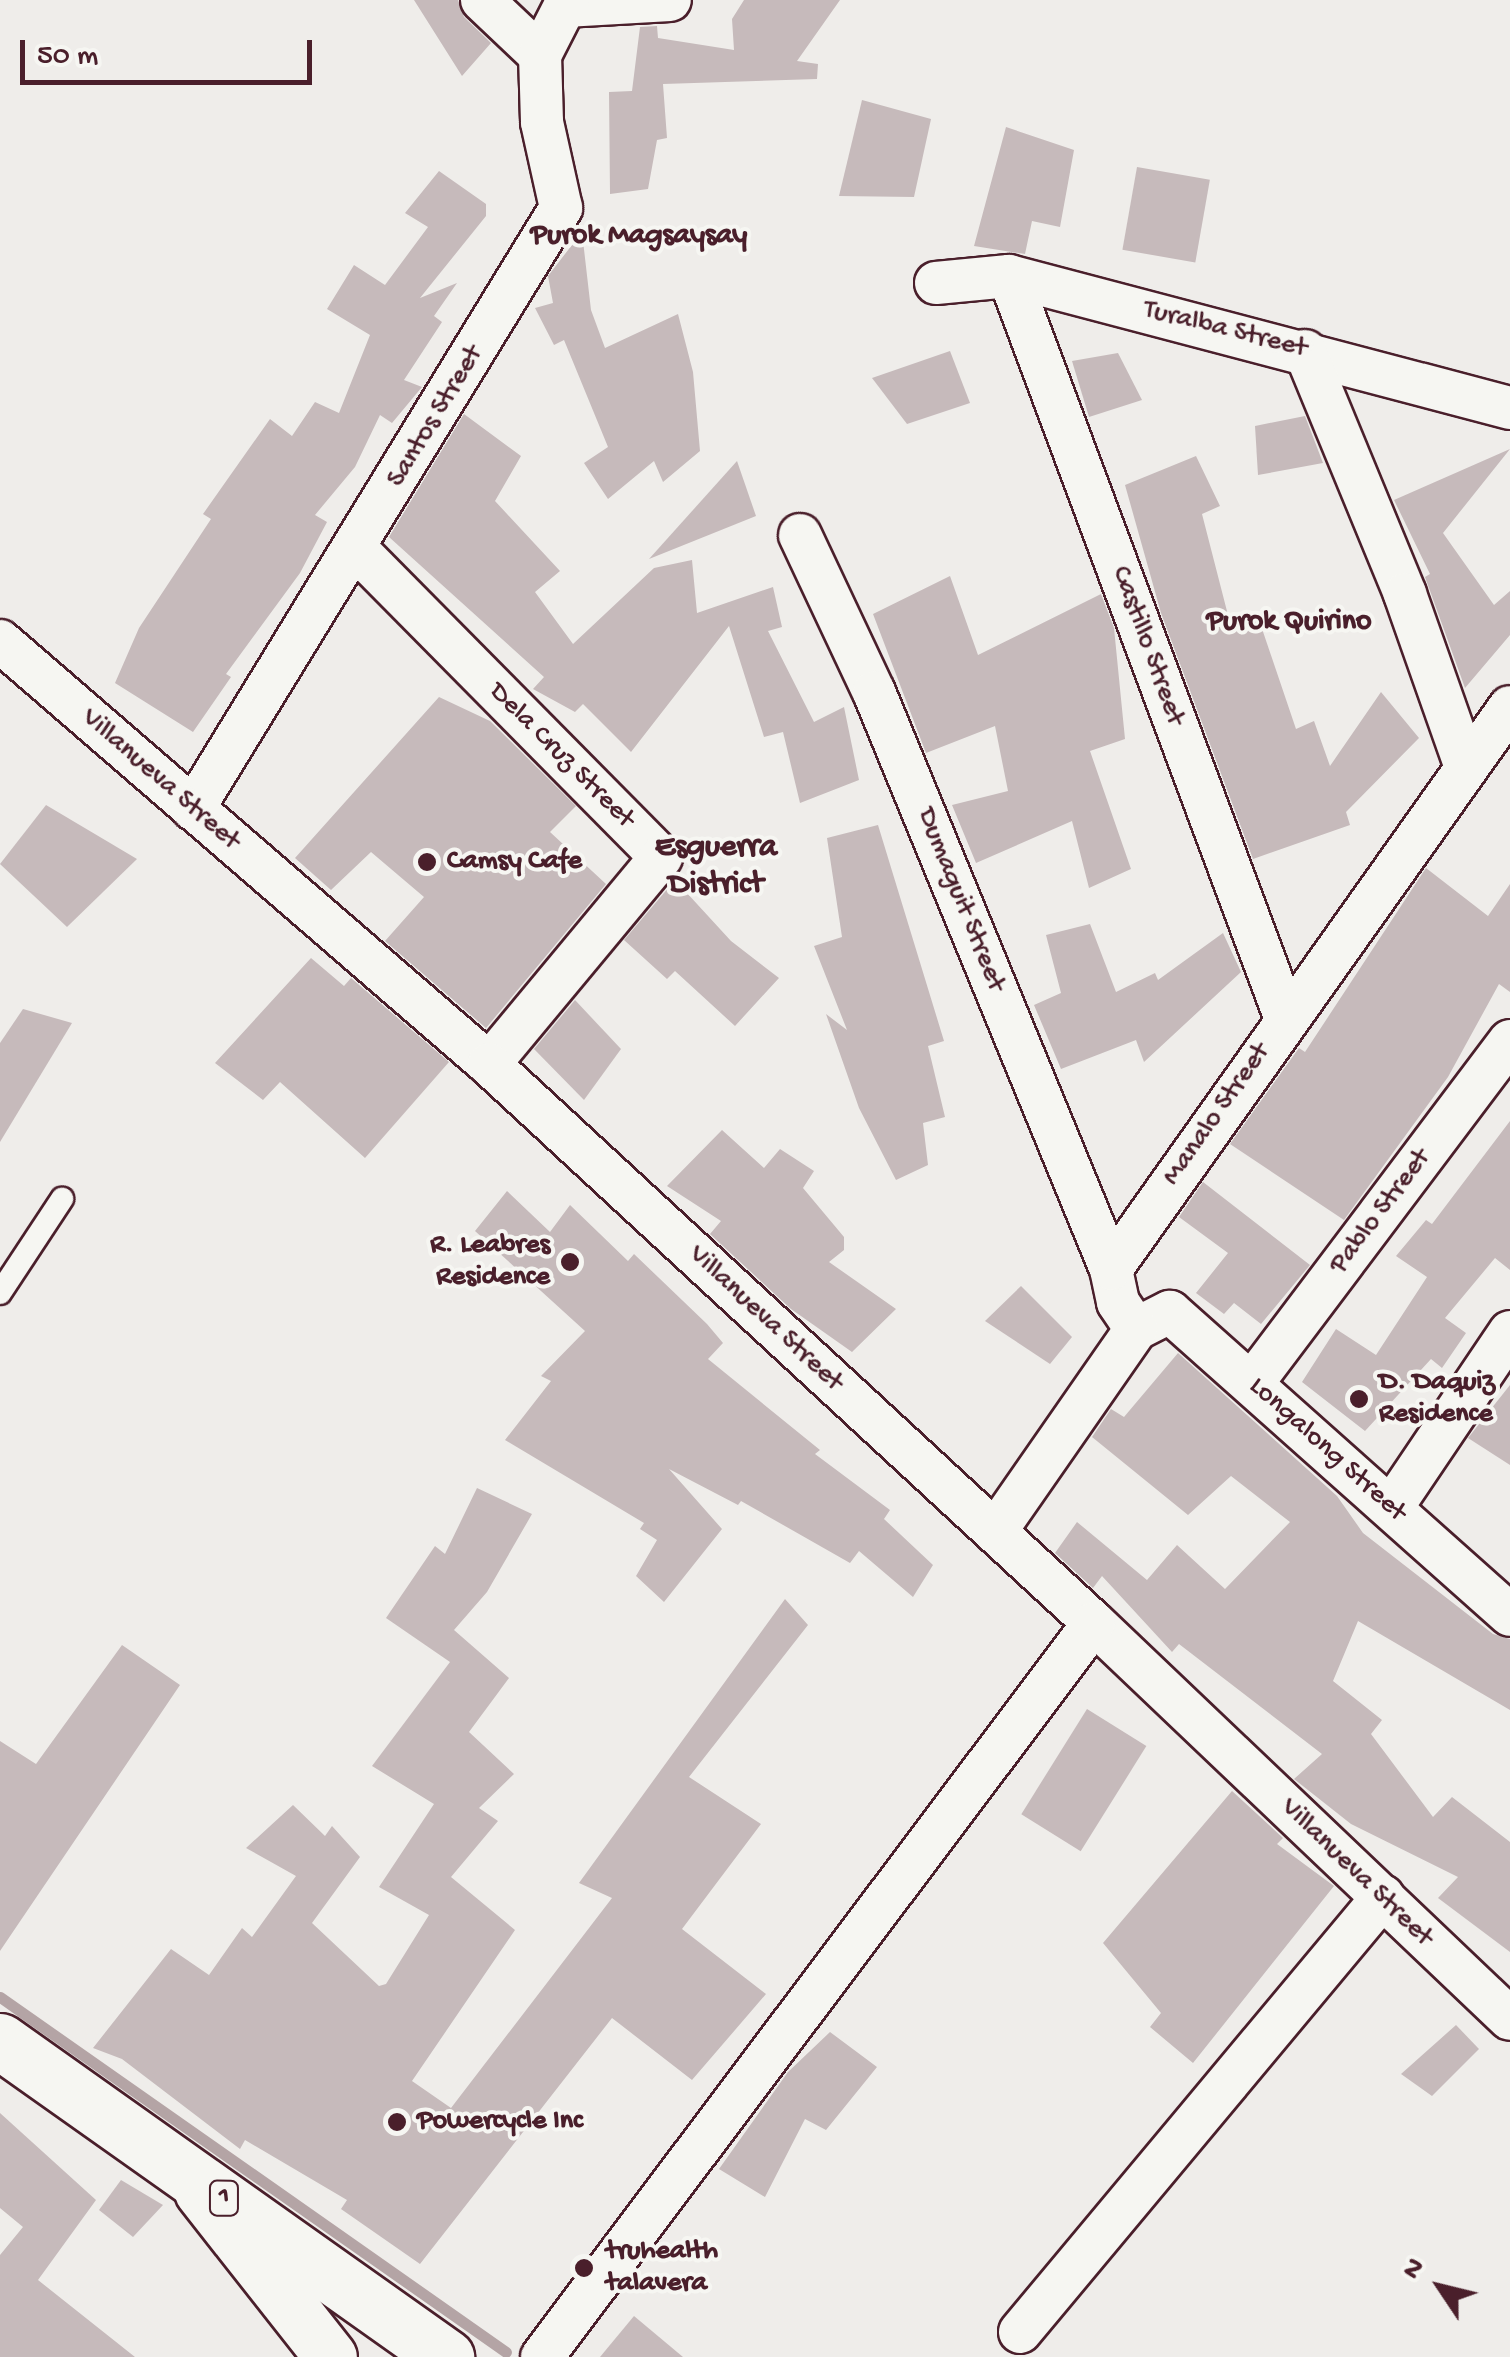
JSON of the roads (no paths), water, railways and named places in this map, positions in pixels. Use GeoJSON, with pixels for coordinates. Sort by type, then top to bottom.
{"type":"FeatureCollection","features":[{"type":"Feature","properties":{"kind":"main road","name":"1"},"geometry":{"type":"LineString","coordinates":[[0,2041],[446,2357]]}},
{"type":"Feature","properties":{"kind":"street"},"geometry":{"type":"LineString","coordinates":[[482,0],[540,55]]}},
{"type":"Feature","properties":{"kind":"street"},"geometry":{"type":"LineString","coordinates":[[567,3],[670,0]]}},
{"type":"Feature","properties":{"kind":"street","name":"Santos Street"},"geometry":{"type":"LineString","coordinates":[[193,809],[357,550],[562,208],[542,122],[540,55],[567,3]]}},
{"type":"Feature","properties":{"kind":"street","name":"Turalba Street"},"geometry":{"type":"LineString","coordinates":[[936,283],[1009,276],[1305,350],[1510,408]]}},
{"type":"Feature","properties":{"kind":"street","name":"Castillo Street"},"geometry":{"type":"LineString","coordinates":[[1009,276],[1285,1016]]}},
{"type":"Feature","properties":{"kind":"street"},"geometry":{"type":"LineString","coordinates":[[1305,350],[1466,767]]}},
{"type":"Feature","properties":{"kind":"street","name":"Dumaguit Street"},"geometry":{"type":"LineString","coordinates":[[800,535],[874,692],[1111,1269]]}},
{"type":"Feature","properties":{"kind":"street","name":"Dela Cruz Street"},"geometry":{"type":"LineString","coordinates":[[357,550],[661,857],[489,1064]]}},
{"type":"Feature","properties":{"kind":"street","name":"Villanueva Street"},"geometry":{"type":"LineString","coordinates":[[0,640],[489,1064],[1094,1624],[1510,2020]]}},
{"type":"Feature","properties":{"kind":"street","name":"Manalo Street"},"geometry":{"type":"LineString","coordinates":[[1111,1269],[1285,1016],[1508,713]]}},
{"type":"Feature","properties":{"kind":"street","name":"Pablo Street"},"geometry":{"type":"LineString","coordinates":[[1253,1382],[1510,1041]]}},
{"type":"Feature","properties":{"kind":"street"},"geometry":{"type":"LineString","coordinates":[[994,1532],[1136,1330],[1118,1302],[1111,1269]]}},
{"type":"Feature","properties":{"kind":"street","name":"Longalong Street"},"geometry":{"type":"LineString","coordinates":[[1136,1330],[1170,1312],[1510,1615]]}},
{"type":"Feature","properties":{"kind":"street"},"geometry":{"type":"LineString","coordinates":[[1392,1507],[1510,1332]]}},
{"type":"Feature","properties":{"kind":"street"},"geometry":{"type":"LineString","coordinates":[[542,2357],[1094,1624]]}},
{"type":"Feature","properties":{"kind":"street"},"geometry":{"type":"LineString","coordinates":[[1020,2332],[1383,1898]]}},
{"type":"Feature","properties":{"kind":"street"},"geometry":{"type":"LineString","coordinates":[[181,2168],[332,2357]]}},
{"type":"Feature","properties":{"kind":"lane"},"geometry":{"type":"LineString","coordinates":[[0,1294],[62,1199]]}},
{"type":"Feature","properties":{"kind":"waterway"},"geometry":{"type":"LineString","coordinates":[[0,1997],[506,2352]]}},
{"type":"Feature","properties":{"kind":"place","name":"Camsy Cafe"},"geometry":{"type":"Point","coordinates":[427,862]}},
{"type":"Feature","properties":{"kind":"place","name":"R. Leabres Residence"},"geometry":{"type":"Point","coordinates":[570,1262]}},
{"type":"Feature","properties":{"kind":"place","name":"D. Daquiz Residence"},"geometry":{"type":"Point","coordinates":[1359,1399]}},
{"type":"Feature","properties":{"kind":"place","name":"Powercycle Inc"},"geometry":{"type":"Point","coordinates":[397,2122]}},
{"type":"Feature","properties":{"kind":"place","name":"truhealth talavera"},"geometry":{"type":"Point","coordinates":[584,2268]}},
{"type":"Feature","properties":{"kind":"district","name":"Purok Magsaysay"},"geometry":{"type":"Point","coordinates":[639,237]}},
{"type":"Feature","properties":{"kind":"district","name":"Purok Quirino"},"geometry":{"type":"Point","coordinates":[1289,623]}},
{"type":"Feature","properties":{"kind":"district","name":"Esguerra District"},"geometry":{"type":"Point","coordinates":[716,868]}}]}
